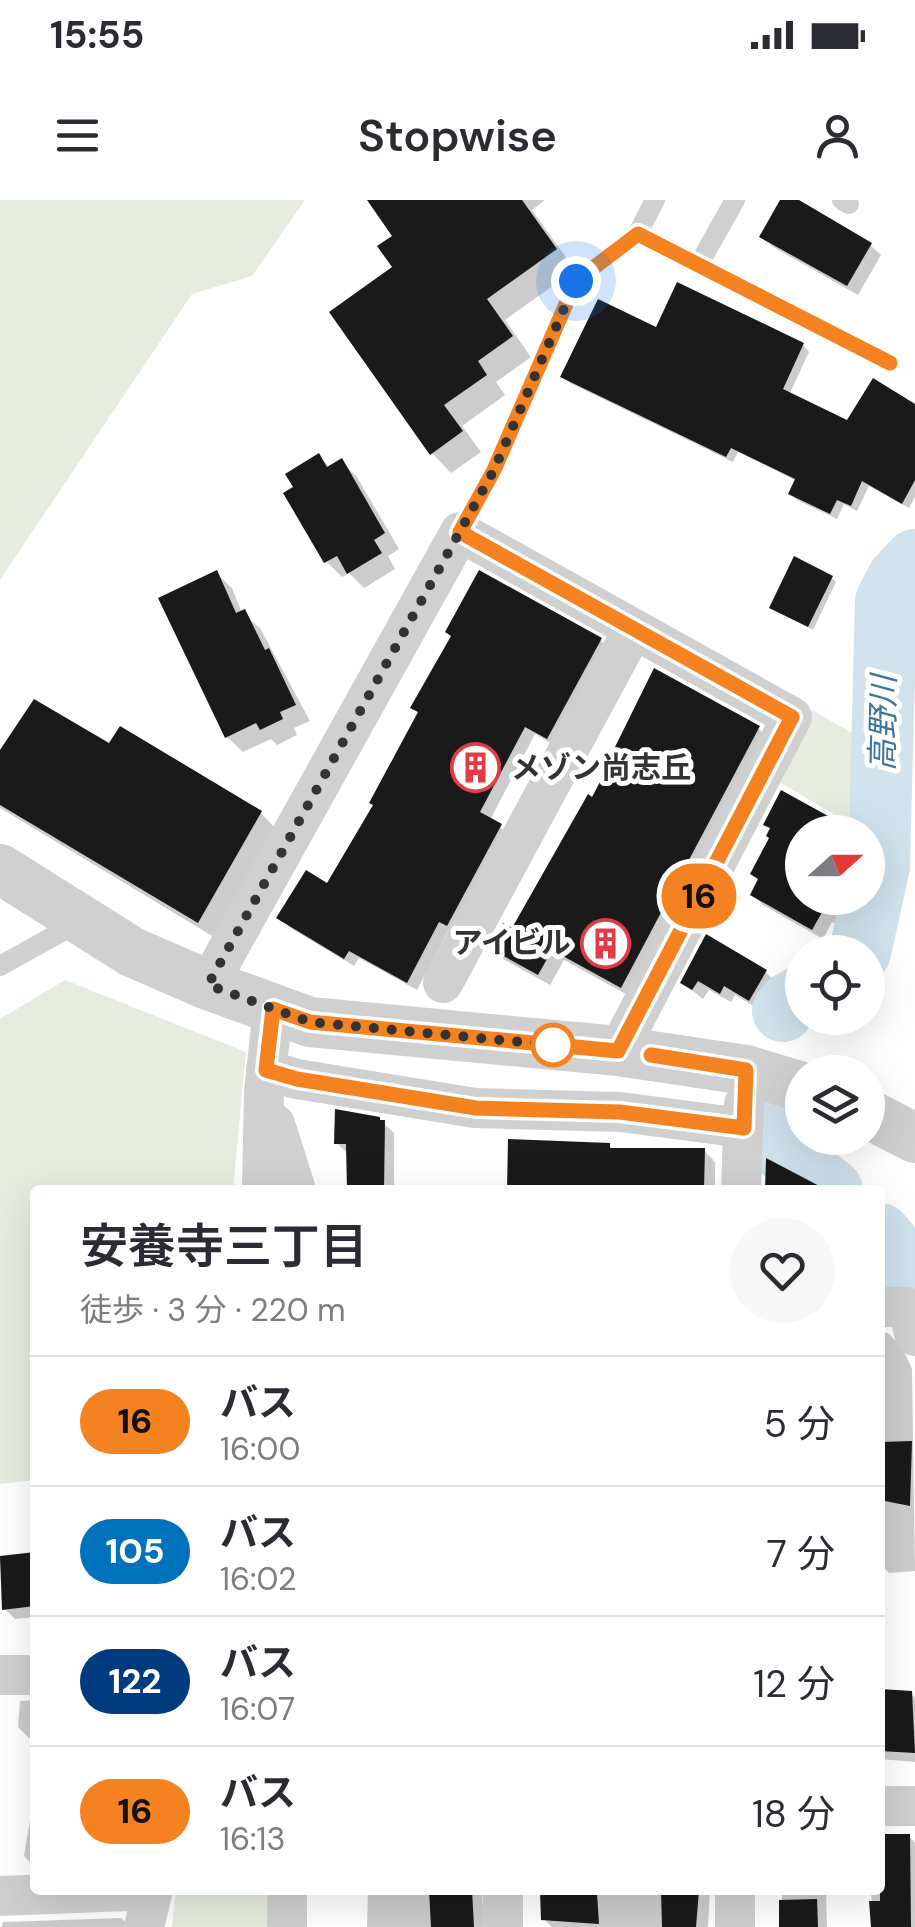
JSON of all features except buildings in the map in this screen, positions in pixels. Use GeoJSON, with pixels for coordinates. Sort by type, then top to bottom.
{"type":"FeatureCollection","features":[{"type":"Feature","properties":{"kind":"street"},"geometry":{"type":"LineString","coordinates":[[208,985],[460,532],[792,717],[618,1051]]}},
{"type":"Feature","properties":{"kind":"street"},"geometry":{"type":"LineString","coordinates":[[442,983],[633,630]]}},
{"type":"Feature","properties":{"kind":"street"},"geometry":{"type":"LineString","coordinates":[[0,869],[132,952],[310,1022],[618,1051],[746,1070],[785,1082]]}},
{"type":"Feature","properties":{"kind":"street"},"geometry":{"type":"LineString","coordinates":[[262,1185],[265,1081],[273,1009]]}},
{"type":"Feature","properties":{"kind":"street"},"geometry":{"type":"LineString","coordinates":[[741,1185],[746,1070]]}},
{"type":"Feature","properties":{"kind":"street"},"geometry":{"type":"LineString","coordinates":[[265,1081],[297,1079],[476,1108],[620,1112],[744,1128]]}},
{"type":"Feature","properties":{"kind":"street"},"geometry":{"type":"LineString","coordinates":[[265,1081],[295,1185]]}},
{"type":"Feature","properties":{"kind":"street"},"geometry":{"type":"LineString","coordinates":[[885,1123],[915,1138]]}},
{"type":"Feature","properties":{"kind":"street"},"geometry":{"type":"LineString","coordinates":[[885,1307],[906,1307],[915,1336]]}},
{"type":"Feature","properties":{"kind":"street"},"geometry":{"type":"LineString","coordinates":[[0,1674],[30,1674]]}},
{"type":"Feature","properties":{"kind":"street"},"geometry":{"type":"LineString","coordinates":[[885,1806],[915,1806]]}},
{"type":"Feature","properties":{"kind":"street"},"geometry":{"type":"LineString","coordinates":[[0,1896],[30,1895]]}},
{"type":"Feature","properties":{"kind":"street"},"geometry":{"type":"LineString","coordinates":[[144,1927],[152,1895]]}},
{"type":"Feature","properties":{"kind":"street"},"geometry":{"type":"LineString","coordinates":[[287,1895],[287,1927]]}},
{"type":"Feature","properties":{"kind":"street"},"geometry":{"type":"LineString","coordinates":[[503,1895],[503,1927]]}},
{"type":"Feature","properties":{"kind":"street"},"geometry":{"type":"LineString","coordinates":[[735,1927],[736,1895]]}},
{"type":"Feature","properties":{"kind":"lane"},"geometry":{"type":"LineString","coordinates":[[460,532],[494,470],[576,281],[638,234],[655,200]]}},
{"type":"Feature","properties":{"kind":"lane"},"geometry":{"type":"LineString","coordinates":[[698,264],[735,200]]}},
{"type":"Feature","properties":{"kind":"lane"},"geometry":{"type":"LineString","coordinates":[[638,234],[890,363]]}},
{"type":"Feature","properties":{"kind":"lane"},"geometry":{"type":"LineString","coordinates":[[0,966],[81,920]]}},
{"type":"Feature","properties":{"kind":"shaded area"},"geometry":{"type":"Polygon","coordinates":[[[0,200],[305,200],[252,276],[192,294],[0,580],[0,200]]]}},
{"type":"Feature","properties":{"kind":"shaded area"},"geometry":{"type":"Polygon","coordinates":[[[812,710],[857,736],[859,815],[835,815],[781,783],[812,710]]]}},
{"type":"Feature","properties":{"kind":"shaded area"},"geometry":{"type":"Polygon","coordinates":[[[65,980],[246,1052],[233,1185],[30,1185],[30,1481],[0,1484],[0,1019],[65,980]]]}},
{"type":"Feature","properties":{"kind":"shaded area"},"geometry":{"type":"Polygon","coordinates":[[[175,1895],[276,1895],[276,1927],[172,1927],[175,1895]]]}},
{"type":"Feature","properties":{"kind":"waterway","name":"高野川"},"geometry":{"type":"LineString","coordinates":[[864,935],[879,866],[886,601],[898,578],[915,560]]}},
{"type":"Feature","properties":{"kind":"waterway","name":"高野川"},"geometry":{"type":"LineString","coordinates":[[768,1123],[768,1139],[826,1185]]}},
{"type":"Feature","properties":{"kind":"waterway","name":"高野川"},"geometry":{"type":"LineString","coordinates":[[885,1240],[915,1275]]}},
{"type":"Feature","properties":{"kind":"bus line","name":"16"},"geometry":{"type":"LineString","coordinates":[[651,1055],[746,1070],[744,1128],[620,1112],[476,1108],[297,1079],[266,1070],[273,1009],[310,1022],[618,1051],[792,717],[460,532],[494,470],[576,281],[638,234],[890,363]]}},
{"type":"Feature","properties":{"kind":"place","name":"メゾン尚志丘"},"geometry":{"type":"Point","coordinates":[476,768]}},
{"type":"Feature","properties":{"kind":"place","name":"アイビル"},"geometry":{"type":"Point","coordinates":[606,943]}},
{"type":"Feature","properties":{"kind":"route"},"geometry":{"type":"LineString","coordinates":[[553,1045],[310,1022],[208,985],[494,470],[576,281]]}}]}
